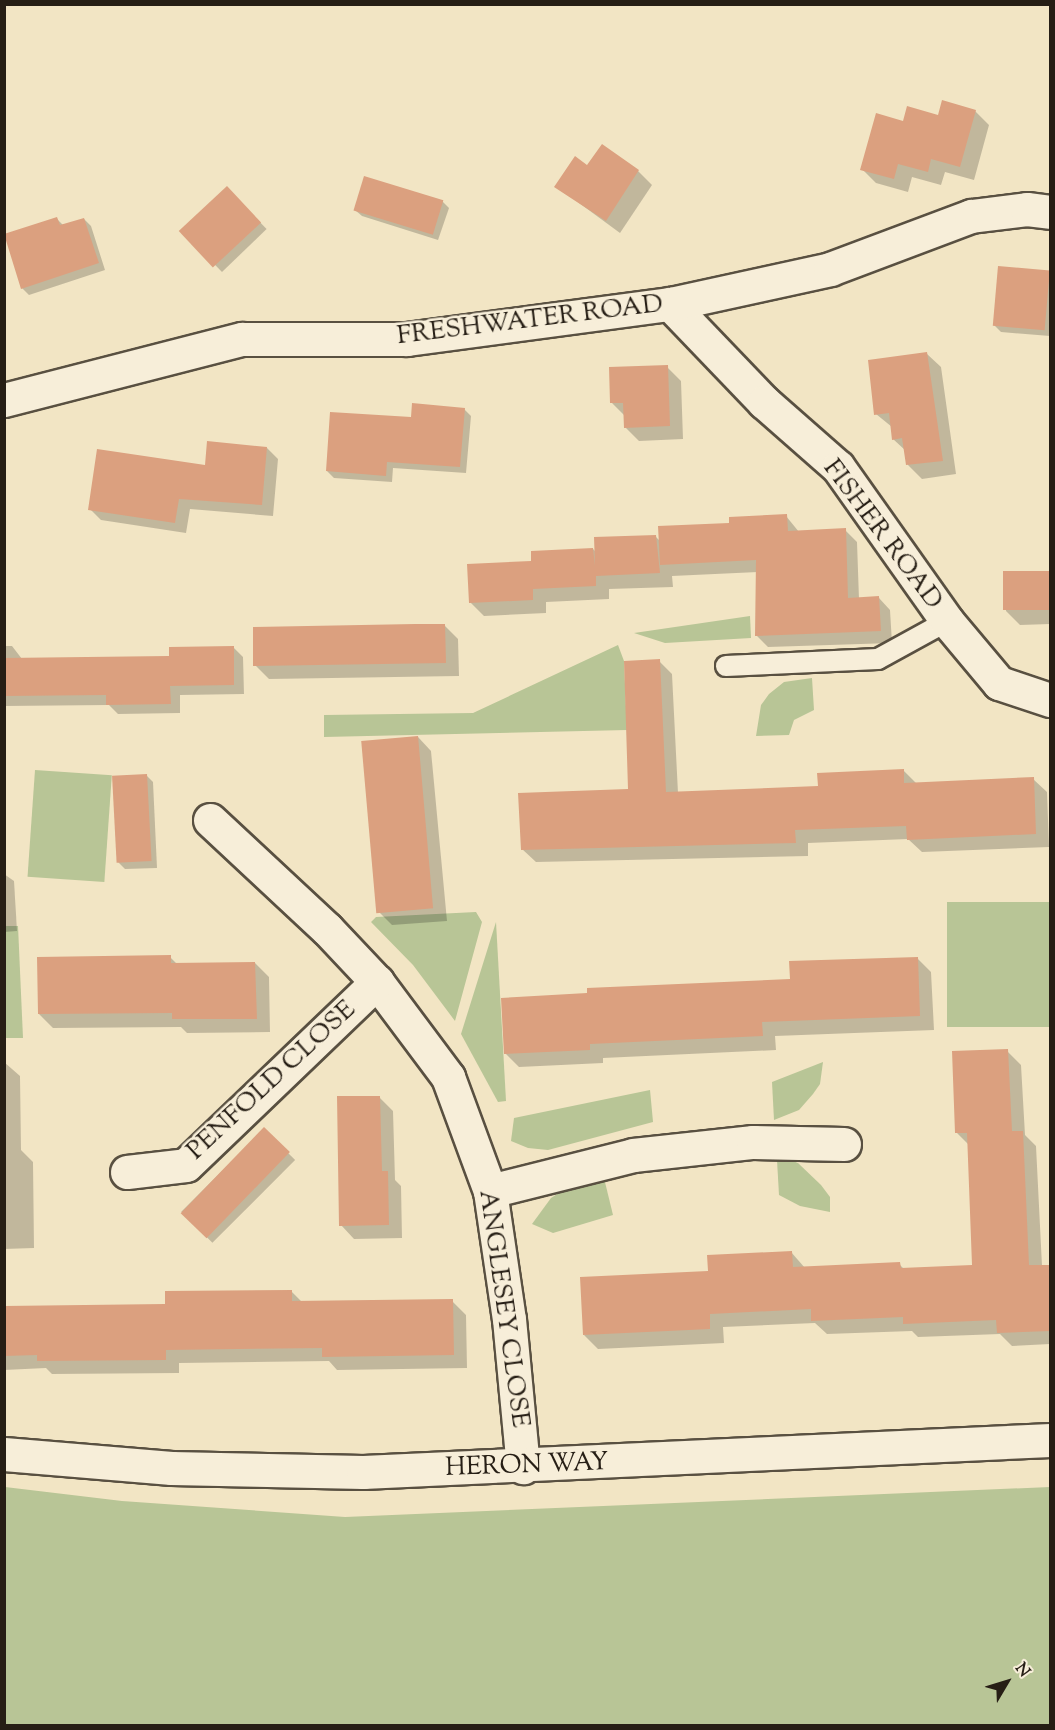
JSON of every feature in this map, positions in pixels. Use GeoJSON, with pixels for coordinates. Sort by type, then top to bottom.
{"type":"FeatureCollection","features":[{"type":"Feature","properties":{"kind":"street","name":"FRESHWATER ROAD"},"geometry":{"type":"LineString","coordinates":[[4,400],[242,339],[407,339],[670,304],[830,269],[971,216],[1027,209],[1050,212]]}},
{"type":"Feature","properties":{"kind":"street","name":"FISHER ROAD"},"geometry":{"type":"LineString","coordinates":[[670,304],[764,402],[838,467],[947,621],[999,683],[1050,700]]}},
{"type":"Feature","properties":{"kind":"street","name":"ANGLESEY CLOSE"},"geometry":{"type":"LineString","coordinates":[[210,820],[327,929],[377,982],[448,1077],[490,1191],[508,1319],[523,1467]]}},
{"type":"Feature","properties":{"kind":"street","name":"PENFOLD CLOSE"},"geometry":{"type":"LineString","coordinates":[[126,1172],[186,1165],[377,982]]}},
{"type":"Feature","properties":{"kind":"street"},"geometry":{"type":"LineString","coordinates":[[490,1191],[633,1155],[753,1142],[844,1144]]}},
{"type":"Feature","properties":{"kind":"street","name":"HERON WAY"},"geometry":{"type":"LineString","coordinates":[[4,1454],[83,1463],[279,1473],[523,1467],[1050,1440]]}},
{"type":"Feature","properties":{"kind":"lane"},"geometry":{"type":"LineString","coordinates":[[726,666],[878,659],[947,621]]}},
{"type":"Feature","properties":{"kind":"green space"},"geometry":{"type":"Polygon","coordinates":[[[750,616],[751,638],[665,643],[634,633],[750,616]]]}},
{"type":"Feature","properties":{"kind":"green space"},"geometry":{"type":"Polygon","coordinates":[[[618,645],[624,661],[627,730],[324,737],[324,715],[473,713],[618,645]]]}},
{"type":"Feature","properties":{"kind":"green space"},"geometry":{"type":"Polygon","coordinates":[[[812,678],[814,710],[794,720],[789,735],[756,736],[761,705],[769,694],[784,682],[812,678]]]}},
{"type":"Feature","properties":{"kind":"green space"},"geometry":{"type":"Polygon","coordinates":[[[35,770],[112,775],[104,882],[28,877],[35,770]]]}},
{"type":"Feature","properties":{"kind":"green space"},"geometry":{"type":"Polygon","coordinates":[[[947,902],[1050,902],[1050,1027],[947,1027],[947,902]]]}},
{"type":"Feature","properties":{"kind":"green space"},"geometry":{"type":"Polygon","coordinates":[[[476,912],[482,922],[455,1021],[413,965],[371,922],[376,917],[476,912]]]}},
{"type":"Feature","properties":{"kind":"green space"},"geometry":{"type":"Polygon","coordinates":[[[496,922],[506,1101],[498,1102],[461,1034],[496,922]]]}},
{"type":"Feature","properties":{"kind":"green space"},"geometry":{"type":"Polygon","coordinates":[[[5,926],[18,926],[23,1038],[5,1038],[5,926]]]}},
{"type":"Feature","properties":{"kind":"green space"},"geometry":{"type":"Polygon","coordinates":[[[823,1062],[820,1084],[813,1094],[799,1110],[774,1120],[772,1082],[823,1062]]]}},
{"type":"Feature","properties":{"kind":"green space"},"geometry":{"type":"Polygon","coordinates":[[[650,1090],[653,1122],[548,1150],[528,1148],[511,1141],[514,1118],[650,1090]]]}},
{"type":"Feature","properties":{"kind":"green space"},"geometry":{"type":"Polygon","coordinates":[[[788,1159],[798,1163],[821,1185],[830,1197],[830,1212],[800,1206],[779,1195],[777,1160],[788,1159]]]}},
{"type":"Feature","properties":{"kind":"green space"},"geometry":{"type":"Polygon","coordinates":[[[604,1178],[613,1215],[553,1233],[532,1224],[551,1198],[565,1189],[604,1178]]]}},
{"type":"Feature","properties":{"kind":"green space"},"geometry":{"type":"Polygon","coordinates":[[[5,1487],[122,1501],[345,1517],[1050,1487],[1050,1725],[5,1725],[5,1487]]]}},
{"type":"Feature","properties":{"kind":"building"},"geometry":{"type":"Polygon","coordinates":[[[942,100],[976,110],[960,167],[931,159],[928,172],[898,164],[894,179],[860,170],[876,113],[903,121],[907,106],[938,115],[942,100]]]}},
{"type":"Feature","properties":{"kind":"building"},"geometry":{"type":"Polygon","coordinates":[[[602,144],[639,170],[606,221],[554,187],[575,156],[587,165],[602,144]]]}},
{"type":"Feature","properties":{"kind":"building"},"geometry":{"type":"Polygon","coordinates":[[[364,176],[443,200],[433,235],[353,210],[364,176]]]}},
{"type":"Feature","properties":{"kind":"building"},"geometry":{"type":"Polygon","coordinates":[[[227,186],[261,223],[213,268],[179,231],[227,186]]]}},
{"type":"Feature","properties":{"kind":"building"},"geometry":{"type":"Polygon","coordinates":[[[57,217],[60,225],[84,218],[99,263],[21,289],[4,234],[57,217]]]}},
{"type":"Feature","properties":{"kind":"building"},"geometry":{"type":"Polygon","coordinates":[[[998,266],[1050,271],[1045,330],[993,326],[998,266]]]}},
{"type":"Feature","properties":{"kind":"building"},"geometry":{"type":"Polygon","coordinates":[[[927,352],[943,461],[906,465],[902,438],[892,440],[889,413],[874,415],[868,360],[927,352]]]}},
{"type":"Feature","properties":{"kind":"building"},"geometry":{"type":"Polygon","coordinates":[[[668,365],[670,426],[624,428],[623,403],[610,403],[609,367],[668,365]]]}},
{"type":"Feature","properties":{"kind":"building"},"geometry":{"type":"Polygon","coordinates":[[[412,403],[465,408],[460,467],[387,462],[386,476],[326,471],[330,412],[411,417],[412,403]]]}},
{"type":"Feature","properties":{"kind":"building"},"geometry":{"type":"Polygon","coordinates":[[[207,441],[267,447],[262,505],[179,499],[175,523],[88,510],[97,449],[205,465],[207,441]]]}},
{"type":"Feature","properties":{"kind":"building"},"geometry":{"type":"Polygon","coordinates":[[[787,514],[788,531],[846,528],[848,598],[879,596],[881,631],[755,636],[756,560],[660,565],[658,526],[729,523],[729,517],[787,514]]]}},
{"type":"Feature","properties":{"kind":"building"},"geometry":{"type":"Polygon","coordinates":[[[656,535],[660,573],[596,576],[596,586],[533,589],[533,600],[469,603],[467,564],[531,561],[531,551],[593,548],[595,566],[594,537],[656,535]]]}},
{"type":"Feature","properties":{"kind":"building"},"geometry":{"type":"Polygon","coordinates":[[[1003,571],[1050,571],[1050,610],[1003,610],[1003,571]]]}},
{"type":"Feature","properties":{"kind":"building"},"geometry":{"type":"Polygon","coordinates":[[[445,624],[446,663],[253,666],[253,627],[445,624]]]}},
{"type":"Feature","properties":{"kind":"building"},"geometry":{"type":"Polygon","coordinates":[[[234,646],[234,685],[170,686],[171,704],[106,705],[106,695],[4,696],[4,658],[169,656],[169,647],[234,646]]]}},
{"type":"Feature","properties":{"kind":"building"},"geometry":{"type":"Polygon","coordinates":[[[660,659],[666,792],[818,786],[817,773],[904,769],[904,783],[1034,777],[1036,834],[907,840],[906,826],[795,830],[796,843],[521,850],[518,793],[628,789],[624,661],[660,659]]]}},
{"type":"Feature","properties":{"kind":"building"},"geometry":{"type":"Polygon","coordinates":[[[418,736],[433,908],[376,913],[361,741],[418,736]]]}},
{"type":"Feature","properties":{"kind":"building"},"geometry":{"type":"Polygon","coordinates":[[[147,774],[152,861],[117,863],[112,776],[147,774]]]}},
{"type":"Feature","properties":{"kind":"building"},"geometry":{"type":"Polygon","coordinates":[[[171,955],[171,963],[255,962],[257,1019],[172,1019],[172,1013],[38,1014],[37,957],[171,955]]]}},
{"type":"Feature","properties":{"kind":"building"},"geometry":{"type":"Polygon","coordinates":[[[918,957],[920,1016],[762,1022],[763,1036],[590,1044],[590,1050],[504,1054],[501,998],[587,993],[587,988],[790,979],[789,961],[918,957]]]}},
{"type":"Feature","properties":{"kind":"building"},"geometry":{"type":"Polygon","coordinates":[[[1008,1049],[1012,1131],[1023,1131],[1029,1265],[1050,1265],[1050,1331],[997,1333],[996,1320],[903,1324],[903,1317],[811,1321],[811,1309],[710,1314],[710,1329],[583,1335],[580,1277],[708,1271],[707,1255],[792,1251],[793,1267],[900,1262],[901,1268],[972,1265],[967,1133],[955,1133],[952,1051],[1008,1049]]]}},
{"type":"Feature","properties":{"kind":"building"},"geometry":{"type":"Polygon","coordinates":[[[337,1096],[380,1096],[382,1171],[388,1171],[389,1225],[339,1226],[337,1096]]]}},
{"type":"Feature","properties":{"kind":"building"},"geometry":{"type":"Polygon","coordinates":[[[264,1127],[290,1152],[207,1238],[181,1213],[264,1127]]]}},
{"type":"Feature","properties":{"kind":"building"},"geometry":{"type":"Polygon","coordinates":[[[292,1290],[292,1301],[453,1299],[454,1355],[322,1357],[322,1348],[166,1350],[166,1360],[37,1361],[37,1355],[4,1356],[4,1306],[165,1304],[165,1291],[292,1290]]]}}]}
